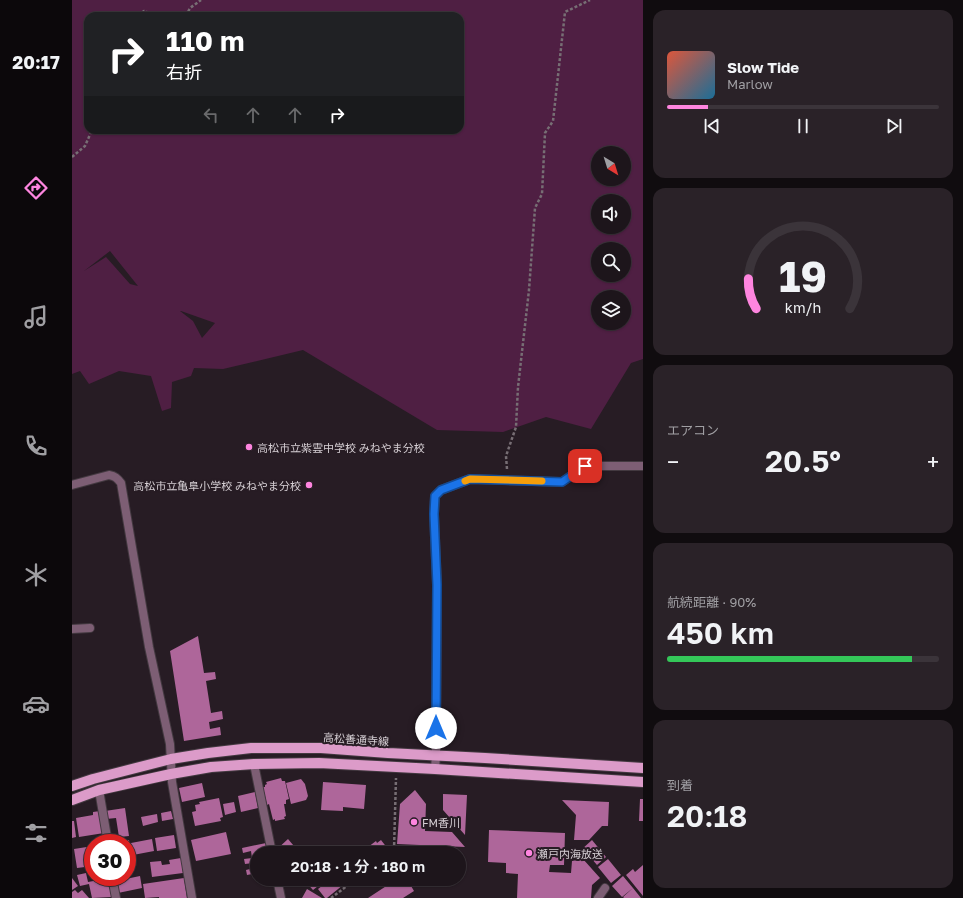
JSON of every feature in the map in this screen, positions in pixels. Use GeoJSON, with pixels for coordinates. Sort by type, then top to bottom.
{"type":"FeatureCollection","features":[{"type":"Feature","properties":{"kind":"main road","name":"高松善通寺線"},"geometry":{"type":"LineString","coordinates":[[72,786],[93,779],[171,759],[251,748],[321,748],[643,768]]}},
{"type":"Feature","properties":{"kind":"main road"},"geometry":{"type":"LineString","coordinates":[[72,800],[99,790],[171,774],[211,767],[254,764],[319,763],[643,782]]}},
{"type":"Feature","properties":{"kind":"street"},"geometry":{"type":"LineString","coordinates":[[434,769],[436,755],[437,585],[434,514],[435,496],[441,490],[470,479],[562,482],[585,466],[643,466]]}},
{"type":"Feature","properties":{"kind":"street"},"geometry":{"type":"LineString","coordinates":[[72,485],[109,475],[114,476],[121,483],[149,647],[170,744],[171,774],[192,898]]}},
{"type":"Feature","properties":{"kind":"street"},"geometry":{"type":"LineString","coordinates":[[72,629],[90,628]]}},
{"type":"Feature","properties":{"kind":"street"},"geometry":{"type":"LineString","coordinates":[[254,764],[271,846]]}},
{"type":"Feature","properties":{"kind":"street"},"geometry":{"type":"LineString","coordinates":[[99,790],[107,834]]}},
{"type":"Feature","properties":{"kind":"street"},"geometry":{"type":"LineString","coordinates":[[114,886],[116,898]]}},
{"type":"Feature","properties":{"kind":"street"},"geometry":{"type":"LineString","coordinates":[[279,886],[281,898]]}},
{"type":"Feature","properties":{"kind":"street"},"geometry":{"type":"LineString","coordinates":[[598,898],[605,888]]}},
{"type":"Feature","properties":{"kind":"path"},"geometry":{"type":"LineString","coordinates":[[188,12],[190,8],[201,0]]}},
{"type":"Feature","properties":{"kind":"path"},"geometry":{"type":"LineString","coordinates":[[507,480],[506,456],[516,427],[518,387],[529,290],[535,208],[542,194],[545,133],[553,121],[564,12],[590,0]]}},
{"type":"Feature","properties":{"kind":"path"},"geometry":{"type":"LineString","coordinates":[[72,157],[85,146],[90,134]]}},
{"type":"Feature","properties":{"kind":"path"},"geometry":{"type":"LineString","coordinates":[[394,846],[396,778]]}},
{"type":"Feature","properties":{"kind":"path"},"geometry":{"type":"LineString","coordinates":[[331,898],[347,886]]}},
{"type":"Feature","properties":{"kind":"shaded area"},"geometry":{"type":"Polygon","coordinates":[[[72,0],[643,0],[643,359],[631,363],[591,429],[546,417],[503,432],[437,430],[303,350],[223,369],[194,368],[191,376],[172,382],[171,408],[162,411],[151,376],[119,371],[89,384],[80,371],[72,374],[72,0]],[[110,251],[84,271],[106,257],[130,284],[138,286],[110,251]],[[181,311],[193,321],[202,338],[215,323],[181,311]]]}},
{"type":"Feature","properties":{"kind":"building"},"geometry":{"type":"Polygon","coordinates":[[[198,636],[204,673],[215,672],[216,679],[206,681],[211,713],[222,711],[223,719],[209,722],[210,729],[220,727],[221,735],[184,741],[170,651],[198,636]]]}},
{"type":"Feature","properties":{"kind":"building"},"geometry":{"type":"Polygon","coordinates":[[[281,778],[282,781],[285,781],[289,799],[286,800],[286,804],[284,804],[285,819],[275,821],[275,819],[273,820],[269,804],[267,805],[263,787],[267,784],[266,782],[281,778]]]}},
{"type":"Feature","properties":{"kind":"building"},"geometry":{"type":"Polygon","coordinates":[[[301,779],[305,784],[308,796],[306,800],[291,804],[286,783],[301,779]]]}},
{"type":"Feature","properties":{"kind":"building"},"geometry":{"type":"Polygon","coordinates":[[[323,782],[366,785],[364,809],[343,807],[343,811],[321,810],[323,782]]]}},
{"type":"Feature","properties":{"kind":"building"},"geometry":{"type":"Polygon","coordinates":[[[202,783],[205,797],[182,802],[179,788],[202,783]]]}},
{"type":"Feature","properties":{"kind":"building"},"geometry":{"type":"Polygon","coordinates":[[[415,790],[426,804],[425,831],[452,832],[464,846],[397,844],[400,804],[415,790]]]}},
{"type":"Feature","properties":{"kind":"building"},"geometry":{"type":"Polygon","coordinates":[[[255,792],[258,808],[241,812],[238,796],[255,792]]]}},
{"type":"Feature","properties":{"kind":"building"},"geometry":{"type":"Polygon","coordinates":[[[443,794],[467,795],[465,835],[443,810],[443,794]]]}},
{"type":"Feature","properties":{"kind":"building"},"geometry":{"type":"Polygon","coordinates":[[[219,798],[223,817],[220,818],[221,821],[195,826],[192,812],[196,811],[195,805],[200,804],[199,802],[219,798]]]}},
{"type":"Feature","properties":{"kind":"building"},"geometry":{"type":"Polygon","coordinates":[[[640,799],[643,799],[643,821],[639,821],[640,799]]]}},
{"type":"Feature","properties":{"kind":"building"},"geometry":{"type":"Polygon","coordinates":[[[562,800],[609,802],[608,826],[602,826],[589,840],[574,840],[576,815],[562,800]]]}},
{"type":"Feature","properties":{"kind":"building"},"geometry":{"type":"Polygon","coordinates":[[[234,802],[236,812],[225,815],[223,804],[234,802]]]}},
{"type":"Feature","properties":{"kind":"building"},"geometry":{"type":"Polygon","coordinates":[[[125,808],[129,834],[119,834],[116,818],[106,819],[105,811],[125,808]]]}},
{"type":"Feature","properties":{"kind":"building"},"geometry":{"type":"Polygon","coordinates":[[[100,811],[104,833],[84,834],[84,836],[79,837],[76,818],[93,815],[93,812],[100,811]]]}},
{"type":"Feature","properties":{"kind":"building"},"geometry":{"type":"Polygon","coordinates":[[[171,811],[173,819],[162,821],[161,813],[171,811]]]}},
{"type":"Feature","properties":{"kind":"building"},"geometry":{"type":"Polygon","coordinates":[[[157,814],[158,822],[143,826],[141,817],[157,814]]]}},
{"type":"Feature","properties":{"kind":"building"},"geometry":{"type":"Polygon","coordinates":[[[72,821],[74,821],[76,837],[72,838],[72,821]]]}},
{"type":"Feature","properties":{"kind":"building"},"geometry":{"type":"Polygon","coordinates":[[[489,830],[565,833],[564,865],[550,865],[549,872],[571,873],[572,861],[583,859],[600,878],[592,885],[591,898],[517,898],[518,874],[506,873],[506,863],[488,862],[489,830]]]}},
{"type":"Feature","properties":{"kind":"building"},"geometry":{"type":"Polygon","coordinates":[[[226,832],[231,854],[196,861],[191,840],[226,832]]]}},
{"type":"Feature","properties":{"kind":"building"},"geometry":{"type":"Polygon","coordinates":[[[174,835],[176,848],[157,851],[155,838],[174,835]]]}},
{"type":"Feature","properties":{"kind":"building"},"geometry":{"type":"Polygon","coordinates":[[[152,839],[154,851],[136,854],[136,842],[152,839]]]}},
{"type":"Feature","properties":{"kind":"building"},"geometry":{"type":"Polygon","coordinates":[[[288,839],[294,846],[280,846],[288,839]]]}},
{"type":"Feature","properties":{"kind":"building"},"geometry":{"type":"Polygon","coordinates":[[[381,840],[386,846],[369,846],[376,841],[377,843],[381,840]]]}},
{"type":"Feature","properties":{"kind":"building"},"geometry":{"type":"Polygon","coordinates":[[[592,840],[606,857],[597,865],[581,850],[592,840]]]}},
{"type":"Feature","properties":{"kind":"building"},"geometry":{"type":"Polygon","coordinates":[[[266,843],[267,846],[252,846],[266,843]]]}},
{"type":"Feature","properties":{"kind":"building"},"geometry":{"type":"Polygon","coordinates":[[[250,846],[250,851],[243,853],[242,848],[250,846]]]}},
{"type":"Feature","properties":{"kind":"building"},"geometry":{"type":"Polygon","coordinates":[[[84,847],[84,867],[77,868],[74,849],[84,847]]]}},
{"type":"Feature","properties":{"kind":"building"},"geometry":{"type":"Polygon","coordinates":[[[181,858],[183,873],[152,877],[150,862],[161,861],[162,865],[170,864],[169,860],[181,858]]]}},
{"type":"Feature","properties":{"kind":"building"},"geometry":{"type":"Polygon","coordinates":[[[250,858],[250,863],[245,864],[244,859],[250,858]]]}},
{"type":"Feature","properties":{"kind":"building"},"geometry":{"type":"Polygon","coordinates":[[[608,859],[621,875],[611,883],[598,867],[608,859]]]}},
{"type":"Feature","properties":{"kind":"building"},"geometry":{"type":"Polygon","coordinates":[[[643,865],[643,896],[626,875],[633,869],[635,872],[643,865]]]}},
{"type":"Feature","properties":{"kind":"building"},"geometry":{"type":"Polygon","coordinates":[[[250,869],[250,874],[247,875],[246,870],[250,869]]]}},
{"type":"Feature","properties":{"kind":"building"},"geometry":{"type":"Polygon","coordinates":[[[84,873],[84,885],[80,886],[77,875],[84,873]]]}},
{"type":"Feature","properties":{"kind":"building"},"geometry":{"type":"Polygon","coordinates":[[[140,876],[142,888],[118,893],[117,886],[136,886],[136,877],[140,876]]]}},
{"type":"Feature","properties":{"kind":"building"},"geometry":{"type":"Polygon","coordinates":[[[623,876],[633,888],[622,897],[612,886],[623,876]]]}},
{"type":"Feature","properties":{"kind":"building"},"geometry":{"type":"Polygon","coordinates":[[[72,878],[78,886],[72,890],[72,878]]]}},
{"type":"Feature","properties":{"kind":"building"},"geometry":{"type":"Polygon","coordinates":[[[184,878],[187,898],[145,898],[143,884],[184,878]]]}},
{"type":"Feature","properties":{"kind":"building"},"geometry":{"type":"Polygon","coordinates":[[[89,886],[110,886],[112,897],[92,898],[89,886]]]}},
{"type":"Feature","properties":{"kind":"building"},"geometry":{"type":"Polygon","coordinates":[[[309,886],[318,886],[313,890],[309,886]]]}},
{"type":"Feature","properties":{"kind":"building"},"geometry":{"type":"Polygon","coordinates":[[[322,886],[342,886],[327,898],[325,898],[318,889],[322,886]]]}},
{"type":"Feature","properties":{"kind":"building"},"geometry":{"type":"Polygon","coordinates":[[[386,886],[411,886],[414,891],[403,898],[368,898],[386,886]]]}},
{"type":"Feature","properties":{"kind":"building"},"geometry":{"type":"Polygon","coordinates":[[[633,888],[641,898],[623,897],[633,888]]]}},
{"type":"Feature","properties":{"kind":"building"},"geometry":{"type":"Polygon","coordinates":[[[307,889],[322,898],[302,898],[307,889]]]}},
{"type":"Feature","properties":{"kind":"building"},"geometry":{"type":"Polygon","coordinates":[[[75,890],[78,893],[82,890],[89,898],[72,898],[72,892],[75,890]]]}},
{"type":"Feature","properties":{"kind":"slow traffic"},"geometry":{"type":"LineString","coordinates":[[465,481],[470,479],[542,481]]}},
{"type":"Feature","properties":{"kind":"place","name":"高松市立紫雲中学校 みねやま分校"},"geometry":{"type":"Point","coordinates":[249,447]}},
{"type":"Feature","properties":{"kind":"place","name":"高松市立亀阜小学校 みねやま分校"},"geometry":{"type":"Point","coordinates":[309,485]}},
{"type":"Feature","properties":{"kind":"place","name":"FM香川"},"geometry":{"type":"Point","coordinates":[414,822]}},
{"type":"Feature","properties":{"kind":"place","name":"瀬戸内海放送"},"geometry":{"type":"Point","coordinates":[529,853]}},
{"type":"Feature","properties":{"kind":"route"},"geometry":{"type":"LineString","coordinates":[[436,728],[437,585],[434,514],[435,496],[441,490],[470,479],[562,482],[585,466]]}}]}
